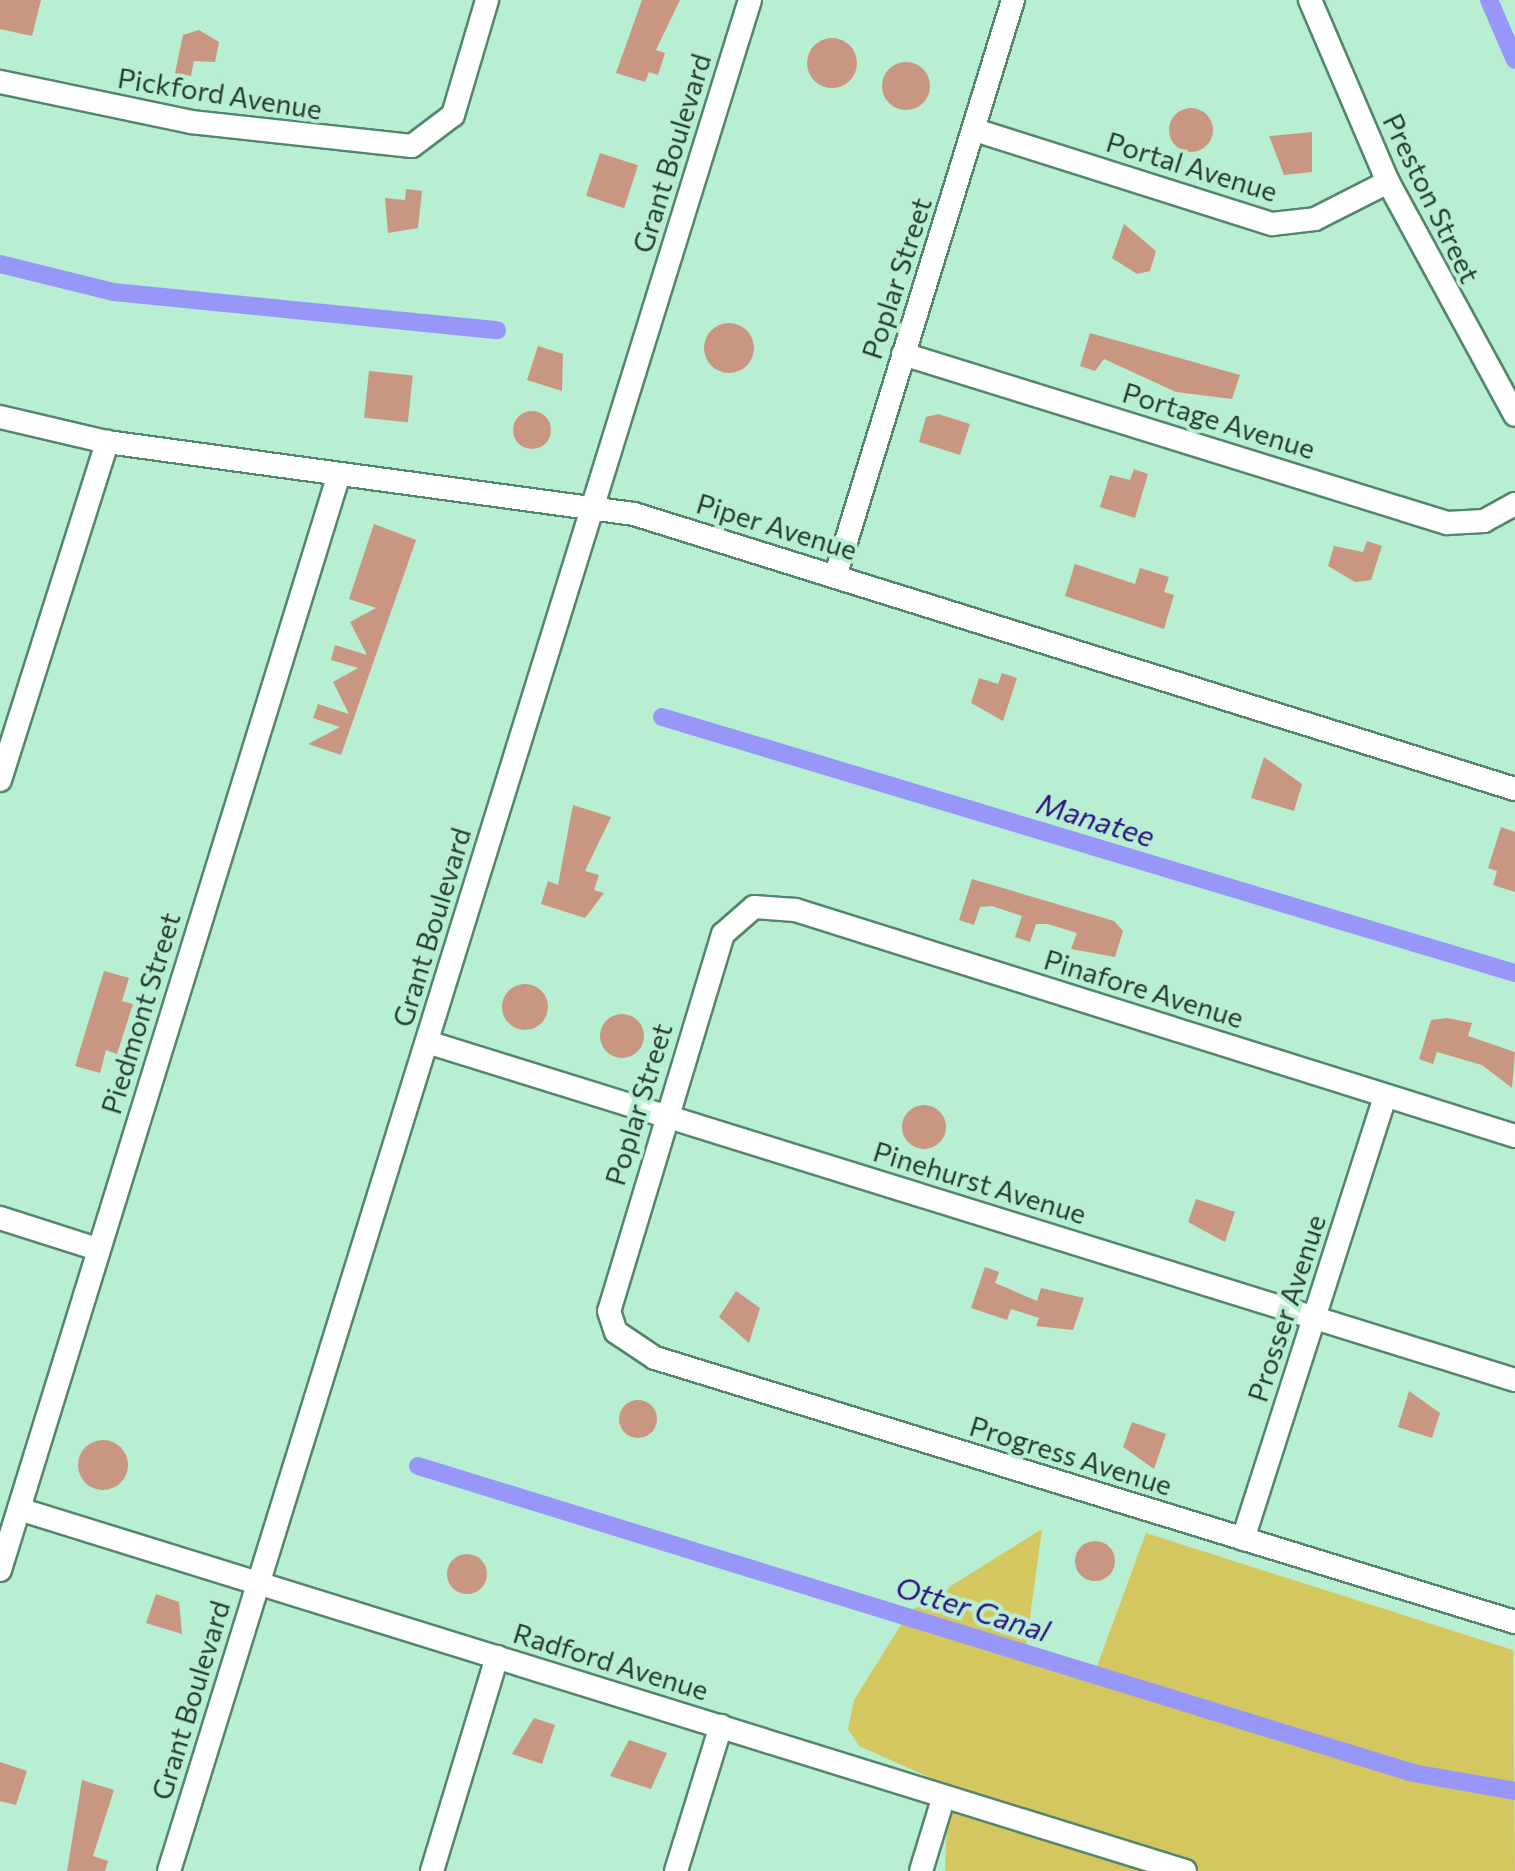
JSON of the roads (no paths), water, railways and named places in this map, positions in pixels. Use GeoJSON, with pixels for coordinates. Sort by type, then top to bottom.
{"type":"FeatureCollection","features":[{"type":"Feature","properties":{"kind":"street","name":"Pickford Avenue"},"geometry":{"type":"LineString","coordinates":[[0,82],[366,146],[431,138],[452,115],[487,0]]}},
{"type":"Feature","properties":{"kind":"street","name":"Grant Boulevard"},"geometry":{"type":"LineString","coordinates":[[169,1871],[750,0]]}},
{"type":"Feature","properties":{"kind":"street","name":"Poplar Street"},"geometry":{"type":"LineString","coordinates":[[836,574],[1013,0]]}},
{"type":"Feature","properties":{"kind":"street","name":"Preston Street"},"geometry":{"type":"LineString","coordinates":[[1310,0],[1388,182],[1515,415]]}},
{"type":"Feature","properties":{"kind":"street","name":"Portal Avenue"},"geometry":{"type":"LineString","coordinates":[[975,130],[1272,224],[1315,218],[1388,182]]}},
{"type":"Feature","properties":{"kind":"street","name":"Portage Avenue"},"geometry":{"type":"LineString","coordinates":[[903,354],[1447,523],[1484,521],[1515,504]]}},
{"type":"Feature","properties":{"kind":"street","name":"Piper Avenue"},"geometry":{"type":"LineString","coordinates":[[0,417],[107,442],[594,506],[836,574],[1515,788]]}},
{"type":"Feature","properties":{"kind":"street"},"geometry":{"type":"LineString","coordinates":[[0,780],[7,734],[107,442]]}},
{"type":"Feature","properties":{"kind":"street","name":"Piedmont Street"},"geometry":{"type":"LineString","coordinates":[[0,1570],[340,474]]}},
{"type":"Feature","properties":{"kind":"street","name":"Poplar Street"},"geometry":{"type":"LineString","coordinates":[[616,1332],[611,1292],[723,934],[754,907]]}},
{"type":"Feature","properties":{"kind":"street","name":"Pinafore Avenue"},"geometry":{"type":"LineString","coordinates":[[754,907],[795,910],[1515,1136]]}},
{"type":"Feature","properties":{"kind":"street","name":"Pinehurst Avenue"},"geometry":{"type":"LineString","coordinates":[[427,1042],[1515,1380]]}},
{"type":"Feature","properties":{"kind":"street","name":"Prosser Avenue"},"geometry":{"type":"LineString","coordinates":[[1243,1539],[1386,1096]]}},
{"type":"Feature","properties":{"kind":"street"},"geometry":{"type":"LineString","coordinates":[[0,1218],[97,1249]]}},
{"type":"Feature","properties":{"kind":"street","name":"Progress Avenue"},"geometry":{"type":"LineString","coordinates":[[616,1332],[655,1358],[1515,1622]]}},
{"type":"Feature","properties":{"kind":"street","name":"Radford Avenue"},"geometry":{"type":"LineString","coordinates":[[19,1509],[1173,1869]]}},
{"type":"Feature","properties":{"kind":"street"},"geometry":{"type":"LineString","coordinates":[[432,1871],[497,1657]]}},
{"type":"Feature","properties":{"kind":"street"},"geometry":{"type":"LineString","coordinates":[[676,1871],[721,1726]]}},
{"type":"Feature","properties":{"kind":"street"},"geometry":{"type":"LineString","coordinates":[[921,1871],[944,1796]]}},
{"type":"Feature","properties":{"kind":"waterway"},"geometry":{"type":"LineString","coordinates":[[1489,0],[1515,60]]}},
{"type":"Feature","properties":{"kind":"waterway"},"geometry":{"type":"LineString","coordinates":[[0,264],[114,292],[497,330]]}},
{"type":"Feature","properties":{"kind":"waterway","name":"Manatee"},"geometry":{"type":"LineString","coordinates":[[662,717],[1515,973]]}},
{"type":"Feature","properties":{"kind":"waterway","name":"Otter Canal"},"geometry":{"type":"LineString","coordinates":[[418,1466],[1413,1773],[1515,1791]]}}]}
